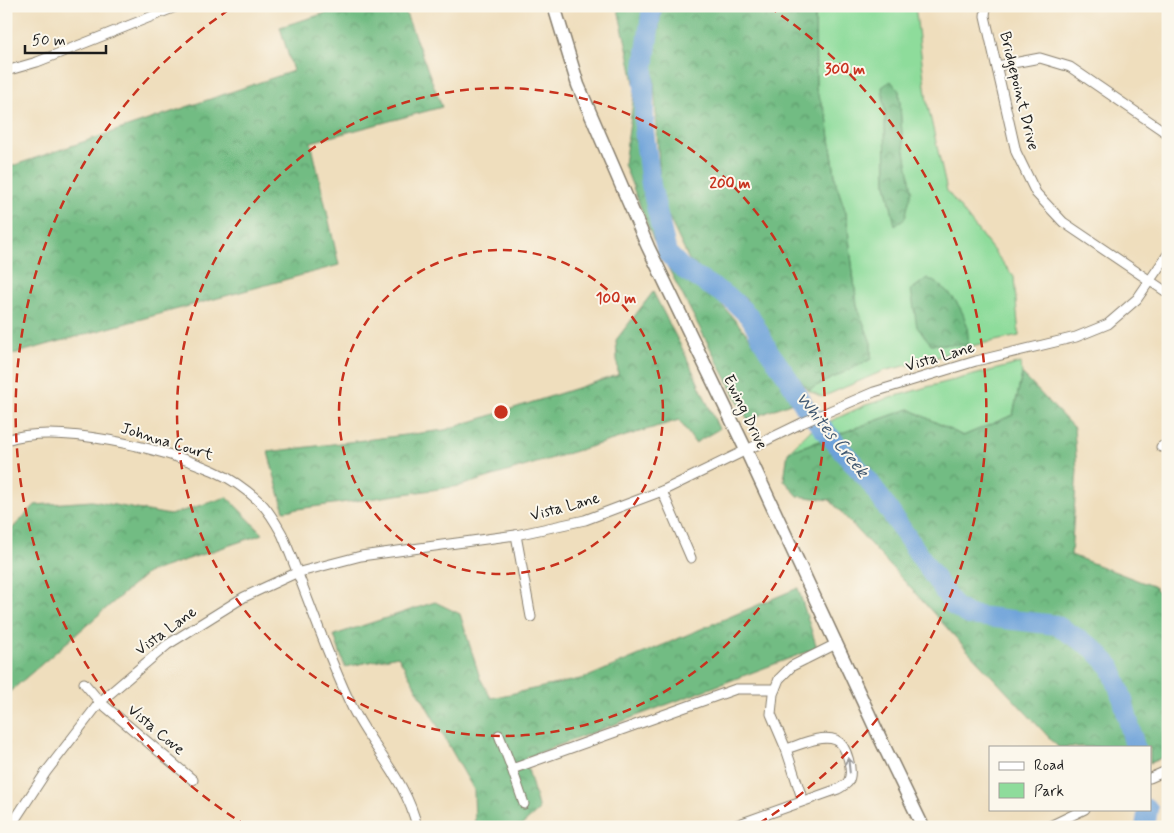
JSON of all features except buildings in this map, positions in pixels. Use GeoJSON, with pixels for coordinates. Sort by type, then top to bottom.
{"type":"FeatureCollection","features":[{"type":"Feature","properties":{"kind":"street"},"geometry":{"type":"LineString","coordinates":[[6,71],[37,62],[178,6]]}},
{"type":"Feature","properties":{"kind":"street","name":"Ewing Drive"},"geometry":{"type":"LineString","coordinates":[[554,6],[578,85],[638,224],[923,827]]}},
{"type":"Feature","properties":{"kind":"street","name":"Bridgepoint Drive"},"geometry":{"type":"LineString","coordinates":[[986,6],[985,16],[1016,152],[1036,193],[1063,222],[1168,293]]}},
{"type":"Feature","properties":{"kind":"street"},"geometry":{"type":"LineString","coordinates":[[997,66],[1040,58],[1070,67],[1168,134]]}},
{"type":"Feature","properties":{"kind":"street","name":"Vista Lane"},"geometry":{"type":"LineString","coordinates":[[10,827],[46,772],[100,702],[167,645],[244,597],[296,572],[361,556],[516,535],[585,520],[662,491],[802,423],[874,392],[976,361],[1076,337],[1108,324],[1137,299],[1168,254]]}},
{"type":"Feature","properties":{"kind":"street","name":"Johnna Court"},"geometry":{"type":"LineString","coordinates":[[6,440],[40,435],[71,435],[101,438],[174,456],[216,472],[254,497],[272,516],[282,534],[353,709],[399,780],[417,827]]}},
{"type":"Feature","properties":{"kind":"street"},"geometry":{"type":"LineString","coordinates":[[662,491],[690,558]]}},
{"type":"Feature","properties":{"kind":"street"},"geometry":{"type":"LineString","coordinates":[[516,535],[531,618]]}},
{"type":"Feature","properties":{"kind":"street"},"geometry":{"type":"LineString","coordinates":[[803,801],[786,749],[771,714],[775,689],[779,679],[792,666],[836,644]]}},
{"type":"Feature","properties":{"kind":"street","name":"Vista Cove"},"geometry":{"type":"LineString","coordinates":[[84,684],[100,702],[193,780]]}},
{"type":"Feature","properties":{"kind":"street"},"geometry":{"type":"LineString","coordinates":[[512,769],[736,689],[775,689]]}},
{"type":"Feature","properties":{"kind":"street"},"geometry":{"type":"LineString","coordinates":[[499,735],[524,804]]}},
{"type":"Feature","properties":{"kind":"street"},"geometry":{"type":"LineString","coordinates":[[731,827],[838,789],[848,782],[850,773],[848,755],[842,745],[836,740],[826,739],[786,749]]}},
{"type":"Feature","properties":{"kind":"street"},"geometry":{"type":"LineString","coordinates":[[1152,777],[1168,770]]}},
{"type":"Feature","properties":{"kind":"street"},"geometry":{"type":"LineString","coordinates":[[1048,827],[1083,810]]}},
{"type":"Feature","properties":{"kind":"green space"},"geometry":{"type":"Polygon","coordinates":[[[349,6],[403,6],[442,107],[311,142],[339,265],[6,356],[6,168],[293,71],[280,27],[349,6]]]}},
{"type":"Feature","properties":{"kind":"green space"},"geometry":{"type":"Polygon","coordinates":[[[617,6],[646,6],[639,73],[640,162],[655,233],[670,264],[715,297],[765,355],[795,401],[748,420],[652,237],[624,164],[635,88],[617,6]]]}},
{"type":"Feature","properties":{"kind":"green space"},"geometry":{"type":"Polygon","coordinates":[[[662,6],[815,6],[816,90],[827,116],[836,183],[846,213],[857,306],[871,343],[871,359],[808,390],[781,354],[746,299],[690,262],[661,201],[653,63],[662,6]]]}},
{"type":"Feature","properties":{"kind":"green space"},"geometry":{"type":"Polygon","coordinates":[[[815,6],[915,6],[927,102],[947,191],[1014,277],[1019,336],[961,348],[930,360],[883,371],[822,397],[808,390],[871,359],[871,343],[857,306],[846,213],[836,183],[827,116],[816,91],[815,6]],[[899,91],[885,112],[886,184],[895,224],[902,134],[899,91]]]}},
{"type":"Feature","properties":{"kind":"green space"},"geometry":{"type":"Polygon","coordinates":[[[891,81],[899,91],[902,134],[912,190],[905,218],[895,225],[886,184],[885,112],[882,87],[891,81]]]}},
{"type":"Feature","properties":{"kind":"green space"},"geometry":{"type":"Polygon","coordinates":[[[927,278],[937,283],[958,305],[966,324],[968,345],[931,344],[917,327],[911,290],[927,278]]]}},
{"type":"Feature","properties":{"kind":"green space"},"geometry":{"type":"Polygon","coordinates":[[[653,292],[685,354],[719,429],[695,443],[679,420],[460,486],[284,511],[268,452],[445,430],[618,375],[616,340],[653,292]]]}},
{"type":"Feature","properties":{"kind":"green space"},"geometry":{"type":"Polygon","coordinates":[[[1021,363],[1022,374],[1013,415],[963,436],[909,409],[788,452],[811,430],[866,405],[1021,363]]]}},
{"type":"Feature","properties":{"kind":"green space"},"geometry":{"type":"Polygon","coordinates":[[[1022,374],[1074,428],[1077,470],[1071,555],[1155,587],[1168,610],[1168,755],[1152,762],[1152,746],[1057,746],[830,500],[798,496],[784,480],[788,452],[909,409],[963,436],[1013,415],[1022,374]]]}},
{"type":"Feature","properties":{"kind":"green space"},"geometry":{"type":"Polygon","coordinates":[[[227,497],[263,534],[147,573],[6,695],[6,535],[35,505],[92,501],[170,515],[227,497]]]}},
{"type":"Feature","properties":{"kind":"green space"},"geometry":{"type":"Polygon","coordinates":[[[798,588],[817,648],[525,758],[539,810],[520,827],[475,827],[474,790],[398,656],[345,667],[334,635],[435,602],[460,614],[480,678],[491,698],[585,678],[798,588]]]}},
{"type":"Feature","properties":{"kind":"waterway","name":"Whites Creek"},"geometry":{"type":"LineString","coordinates":[[652,6],[644,68],[644,131],[651,185],[667,253],[683,269],[730,298],[751,318],[768,350],[788,378],[806,409],[869,481],[954,606],[969,615],[1056,625],[1093,648],[1111,667],[1123,700],[1135,746]]}},
{"type":"Feature","properties":{"kind":"waterway","name":"Whites Creek"},"geometry":{"type":"LineString","coordinates":[[1145,827],[1148,810]]}}]}
